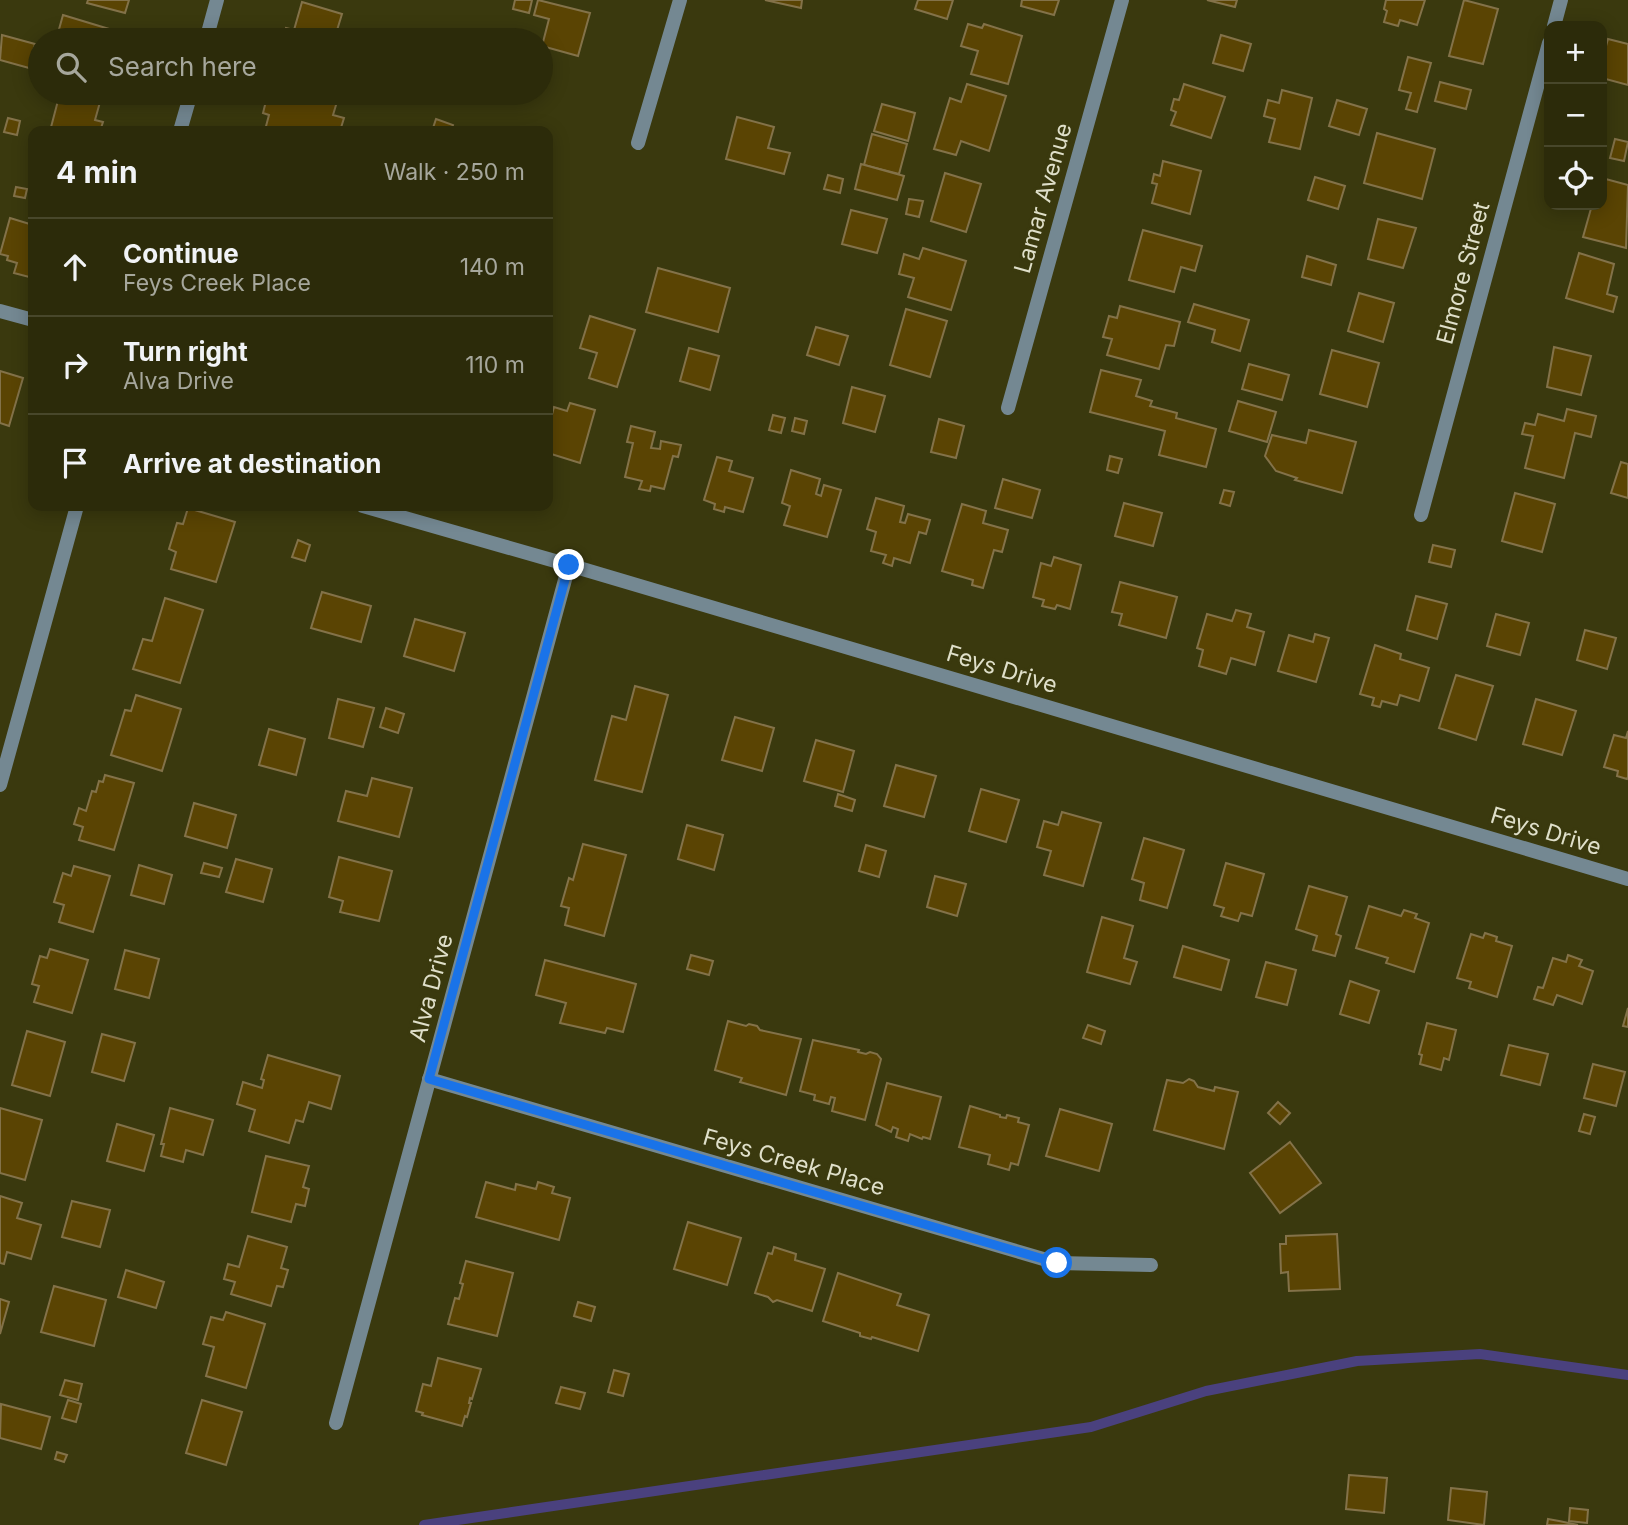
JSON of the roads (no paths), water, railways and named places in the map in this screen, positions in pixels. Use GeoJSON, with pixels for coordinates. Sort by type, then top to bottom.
{"type":"FeatureCollection","features":[{"type":"Feature","properties":{"kind":"street"},"geometry":{"type":"LineString","coordinates":[[209,28],[217,0]]}},
{"type":"Feature","properties":{"kind":"street"},"geometry":{"type":"LineString","coordinates":[[638,143],[680,0]]}},
{"type":"Feature","properties":{"kind":"street","name":"Lamar Avenue"},"geometry":{"type":"LineString","coordinates":[[1008,408],[1122,0]]}},
{"type":"Feature","properties":{"kind":"street"},"geometry":{"type":"LineString","coordinates":[[1555,21],[1561,0]]}},
{"type":"Feature","properties":{"kind":"street","name":"Elmore Street"},"geometry":{"type":"LineString","coordinates":[[1421,516],[1544,61]]}},
{"type":"Feature","properties":{"kind":"street"},"geometry":{"type":"LineString","coordinates":[[181,126],[188,105]]}},
{"type":"Feature","properties":{"kind":"street"},"geometry":{"type":"LineString","coordinates":[[0,312],[28,319]]}},
{"type":"Feature","properties":{"kind":"street"},"geometry":{"type":"LineString","coordinates":[[0,785],[76,511]]}},
{"type":"Feature","properties":{"kind":"street","name":"Feys Drive"},"geometry":{"type":"LineString","coordinates":[[380,511],[1628,879]]}},
{"type":"Feature","properties":{"kind":"street","name":"Alva Drive"},"geometry":{"type":"LineString","coordinates":[[336,1423],[569,565]]}},
{"type":"Feature","properties":{"kind":"street","name":"Feys Creek Place"},"geometry":{"type":"LineString","coordinates":[[429,1079],[1057,1263],[1151,1265]]}},
{"type":"Feature","properties":{"kind":"waterway"},"geometry":{"type":"LineString","coordinates":[[424,1525],[1091,1427],[1206,1391],[1357,1361],[1480,1354],[1628,1375]]}}]}
